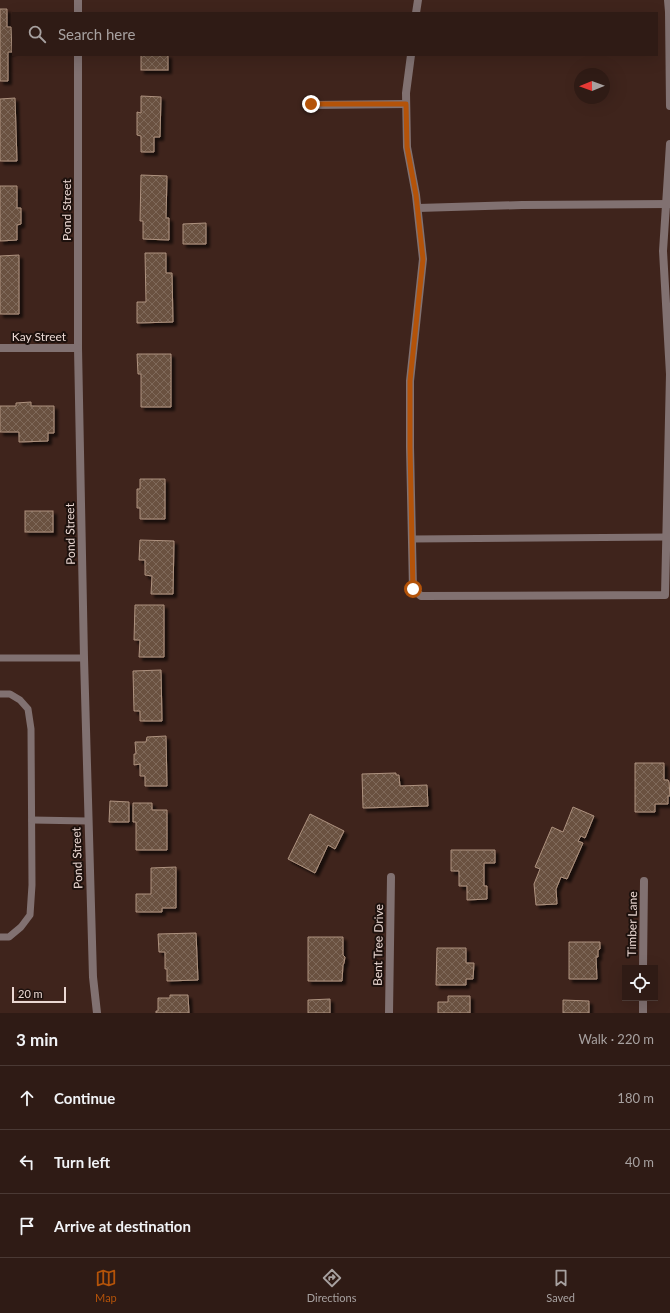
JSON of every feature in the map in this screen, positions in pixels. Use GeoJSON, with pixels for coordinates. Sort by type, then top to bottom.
{"type":"FeatureCollection","features":[{"type":"Feature","properties":{"kind":"street"},"geometry":{"type":"LineString","coordinates":[[78,0],[78,12]]}},
{"type":"Feature","properties":{"kind":"street"},"geometry":{"type":"LineString","coordinates":[[416,12],[418,0]]}},
{"type":"Feature","properties":{"kind":"street"},"geometry":{"type":"LineString","coordinates":[[668,0],[670,106]]}},
{"type":"Feature","properties":{"kind":"street","name":"Pond Street"},"geometry":{"type":"LineString","coordinates":[[78,56],[78,348],[88,821],[93,978],[96,1013]]}},
{"type":"Feature","properties":{"kind":"street"},"geometry":{"type":"LineString","coordinates":[[411,56],[406,93],[407,147],[418,208],[423,259],[410,381],[413,589],[421,596],[665,595],[670,374],[663,251],[668,204],[670,144]]}},
{"type":"Feature","properties":{"kind":"street"},"geometry":{"type":"LineString","coordinates":[[311,104],[406,104]]}},
{"type":"Feature","properties":{"kind":"street"},"geometry":{"type":"LineString","coordinates":[[418,208],[522,204],[668,204]]}},
{"type":"Feature","properties":{"kind":"street","name":"Kay Street"},"geometry":{"type":"LineString","coordinates":[[0,348],[78,348]]}},
{"type":"Feature","properties":{"kind":"street","name":"Bent Tree Drive"},"geometry":{"type":"LineString","coordinates":[[389,1013],[391,877]]}},
{"type":"Feature","properties":{"kind":"street","name":"Timber Lane"},"geometry":{"type":"LineString","coordinates":[[643,965],[644,881]]}},
{"type":"Feature","properties":{"kind":"street"},"geometry":{"type":"LineString","coordinates":[[643,1001],[643,1013]]}},
{"type":"Feature","properties":{"kind":"lane"},"geometry":{"type":"LineString","coordinates":[[412,539],[667,537]]}},
{"type":"Feature","properties":{"kind":"lane"},"geometry":{"type":"LineString","coordinates":[[0,658],[84,658]]}},
{"type":"Feature","properties":{"kind":"lane"},"geometry":{"type":"LineString","coordinates":[[0,694],[10,694],[20,700],[28,709],[32,729],[32,885],[30,915],[21,927],[9,937],[0,937]]}},
{"type":"Feature","properties":{"kind":"lane"},"geometry":{"type":"LineString","coordinates":[[32,820],[88,821]]}},
{"type":"Feature","properties":{"kind":"building"},"geometry":{"type":"Polygon","coordinates":[[[0,9],[7,9],[7,27],[11,27],[12,52],[8,52],[8,81],[0,81],[0,9]]]}},
{"type":"Feature","properties":{"kind":"building"},"geometry":{"type":"Polygon","coordinates":[[[141,56],[168,56],[168,70],[141,70],[141,56]]]}},
{"type":"Feature","properties":{"kind":"building"},"geometry":{"type":"Polygon","coordinates":[[[141,96],[161,97],[160,137],[154,137],[154,152],[141,152],[141,136],[137,135],[137,112],[141,113],[141,96]]]}},
{"type":"Feature","properties":{"kind":"building"},"geometry":{"type":"Polygon","coordinates":[[[15,98],[17,161],[0,161],[0,99],[15,98]]]}},
{"type":"Feature","properties":{"kind":"building"},"geometry":{"type":"Polygon","coordinates":[[[141,175],[167,176],[166,218],[169,218],[169,240],[143,239],[143,221],[140,221],[141,175]]]}},
{"type":"Feature","properties":{"kind":"building"},"geometry":{"type":"Polygon","coordinates":[[[0,186],[17,186],[17,208],[21,208],[21,224],[17,225],[17,240],[0,241],[0,186]]]}},
{"type":"Feature","properties":{"kind":"building"},"geometry":{"type":"Polygon","coordinates":[[[206,223],[206,244],[183,244],[183,224],[206,223]]]}},
{"type":"Feature","properties":{"kind":"building"},"geometry":{"type":"Polygon","coordinates":[[[145,253],[166,253],[166,273],[172,273],[173,322],[137,323],[137,302],[146,302],[145,253]]]}},
{"type":"Feature","properties":{"kind":"building"},"geometry":{"type":"Polygon","coordinates":[[[19,255],[19,314],[0,314],[0,256],[19,255]]]}},
{"type":"Feature","properties":{"kind":"building"},"geometry":{"type":"Polygon","coordinates":[[[137,354],[171,354],[171,407],[141,407],[141,374],[138,374],[137,354]]]}},
{"type":"Feature","properties":{"kind":"building"},"geometry":{"type":"Polygon","coordinates":[[[31,402],[31,406],[54,406],[54,433],[48,433],[48,441],[19,442],[19,432],[0,432],[0,406],[16,406],[16,403],[31,402]]]}},
{"type":"Feature","properties":{"kind":"building"},"geometry":{"type":"Polygon","coordinates":[[[140,479],[165,479],[165,519],[140,519],[140,508],[137,508],[137,489],[140,489],[140,479]]]}},
{"type":"Feature","properties":{"kind":"building"},"geometry":{"type":"Polygon","coordinates":[[[25,511],[53,511],[53,532],[25,532],[25,511]]]}},
{"type":"Feature","properties":{"kind":"building"},"geometry":{"type":"Polygon","coordinates":[[[140,540],[174,541],[173,594],[151,594],[152,576],[145,575],[145,560],[139,560],[140,540]]]}},
{"type":"Feature","properties":{"kind":"building"},"geometry":{"type":"Polygon","coordinates":[[[135,605],[164,605],[164,657],[139,657],[140,640],[134,640],[135,605]]]}},
{"type":"Feature","properties":{"kind":"building"},"geometry":{"type":"Polygon","coordinates":[[[161,670],[162,721],[140,721],[140,711],[134,711],[133,671],[161,670]]]}},
{"type":"Feature","properties":{"kind":"building"},"geometry":{"type":"Polygon","coordinates":[[[166,736],[167,786],[145,786],[145,776],[140,776],[140,764],[134,765],[134,754],[136,754],[135,742],[146,742],[147,737],[166,736]]]}},
{"type":"Feature","properties":{"kind":"building"},"geometry":{"type":"Polygon","coordinates":[[[635,763],[664,763],[664,780],[668,780],[669,782],[670,796],[668,796],[668,804],[655,804],[655,812],[635,812],[635,763]]]}},
{"type":"Feature","properties":{"kind":"building"},"geometry":{"type":"Polygon","coordinates":[[[396,773],[396,775],[399,775],[400,786],[427,785],[428,806],[363,808],[362,774],[396,773]]]}},
{"type":"Feature","properties":{"kind":"building"},"geometry":{"type":"Polygon","coordinates":[[[110,801],[129,802],[129,822],[109,822],[110,801]]]}},
{"type":"Feature","properties":{"kind":"building"},"geometry":{"type":"Polygon","coordinates":[[[133,803],[152,803],[152,810],[167,810],[167,850],[136,850],[136,822],[133,822],[133,803]]]}},
{"type":"Feature","properties":{"kind":"building"},"geometry":{"type":"Polygon","coordinates":[[[573,807],[594,816],[585,838],[581,836],[578,841],[583,843],[567,879],[561,877],[556,889],[557,904],[536,905],[534,884],[540,869],[535,867],[552,827],[563,832],[573,807]]]}},
{"type":"Feature","properties":{"kind":"building"},"geometry":{"type":"Polygon","coordinates":[[[310,814],[344,831],[335,849],[328,845],[315,873],[288,859],[310,814]]]}},
{"type":"Feature","properties":{"kind":"building"},"geometry":{"type":"Polygon","coordinates":[[[451,850],[495,850],[495,863],[484,863],[484,886],[487,886],[487,899],[467,900],[467,886],[459,886],[459,871],[451,871],[451,850]]]}},
{"type":"Feature","properties":{"kind":"building"},"geometry":{"type":"Polygon","coordinates":[[[176,867],[176,908],[162,908],[162,912],[136,912],[136,894],[151,894],[151,868],[176,867]]]}},
{"type":"Feature","properties":{"kind":"building"},"geometry":{"type":"Polygon","coordinates":[[[196,933],[198,980],[167,981],[165,952],[159,952],[158,934],[196,933]]]}},
{"type":"Feature","properties":{"kind":"building"},"geometry":{"type":"Polygon","coordinates":[[[308,937],[343,937],[343,955],[345,957],[342,981],[308,981],[308,937]]]}},
{"type":"Feature","properties":{"kind":"building"},"geometry":{"type":"Polygon","coordinates":[[[569,942],[600,942],[598,957],[596,957],[597,979],[569,979],[569,942]]]}},
{"type":"Feature","properties":{"kind":"building"},"geometry":{"type":"Polygon","coordinates":[[[437,948],[466,948],[466,963],[474,963],[473,979],[466,979],[466,985],[436,985],[437,948]]]}},
{"type":"Feature","properties":{"kind":"building"},"geometry":{"type":"Polygon","coordinates":[[[170,995],[188,995],[189,1013],[156,1013],[156,1011],[158,1011],[158,998],[170,998],[170,995]]]}},
{"type":"Feature","properties":{"kind":"building"},"geometry":{"type":"Polygon","coordinates":[[[448,996],[470,996],[470,1013],[438,1013],[438,1002],[448,1002],[448,996]]]}},
{"type":"Feature","properties":{"kind":"building"},"geometry":{"type":"Polygon","coordinates":[[[330,999],[330,1013],[308,1013],[308,1000],[330,999]]]}},
{"type":"Feature","properties":{"kind":"building"},"geometry":{"type":"Polygon","coordinates":[[[563,1000],[589,1001],[589,1013],[563,1013],[563,1000]]]}},
{"type":"Feature","properties":{"kind":"route"},"geometry":{"type":"LineString","coordinates":[[311,104],[406,104],[407,147],[416,195],[423,259],[410,381],[413,589]]}}]}
